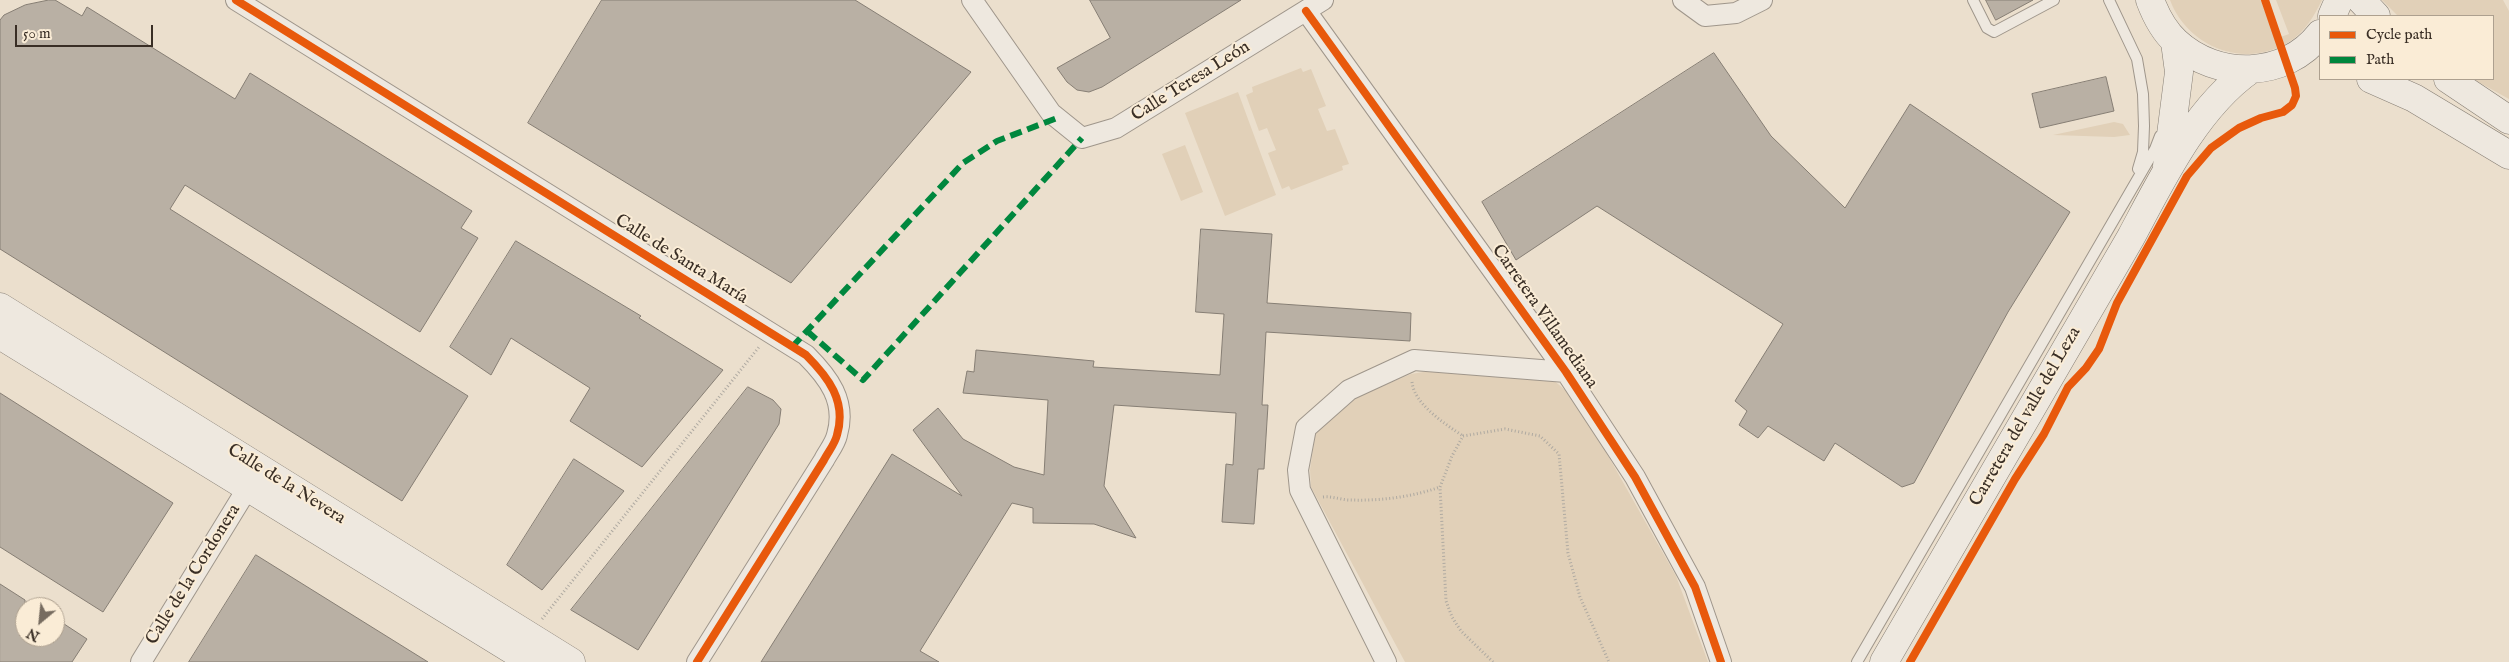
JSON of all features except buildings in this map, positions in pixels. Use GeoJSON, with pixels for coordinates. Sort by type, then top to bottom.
{"type":"FeatureCollection","features":[{"type":"Feature","properties":{"kind":"main road"},"geometry":{"type":"LineString","coordinates":[[2150,0],[2158,18],[2175,42],[2202,60],[2226,68],[2319,63]]}},
{"type":"Feature","properties":{"kind":"main road"},"geometry":{"type":"LineString","coordinates":[[2332,15],[2339,0]]}},
{"type":"Feature","properties":{"kind":"main road"},"geometry":{"type":"LineString","coordinates":[[2361,0],[2375,15]]}},
{"type":"Feature","properties":{"kind":"main road","name":"Carretera del valle del Leza"},"geometry":{"type":"LineString","coordinates":[[1884,662],[2131,237],[2166,171],[2214,102],[2232,83],[2263,67],[2296,55],[2319,35]]}},
{"type":"Feature","properties":{"kind":"main road","name":"Carretera del valle del Leza"},"geometry":{"type":"LineString","coordinates":[[2166,171],[2180,72],[2175,42]]}},
{"type":"Feature","properties":{"kind":"main road"},"geometry":{"type":"LineString","coordinates":[[2374,80],[2414,98],[2509,156]]}},
{"type":"Feature","properties":{"kind":"main road"},"geometry":{"type":"LineString","coordinates":[[2449,80],[2509,120]]}},
{"type":"Feature","properties":{"kind":"main road","name":"Calle de la Nevera"},"geometry":{"type":"LineString","coordinates":[[0,307],[571,662]]}},
{"type":"Feature","properties":{"kind":"main road","name":"Calle de la Nevera"},"geometry":{"type":"LineString","coordinates":[[0,335],[247,489],[532,662]]}},
{"type":"Feature","properties":{"kind":"street","name":"Calle de Santa María"},"geometry":{"type":"LineString","coordinates":[[236,0],[806,355],[825,374],[836,393],[839,413],[837,435],[824,460],[697,662]]}},
{"type":"Feature","properties":{"kind":"street","name":"Calle Teresa León"},"geometry":{"type":"LineString","coordinates":[[972,0],[1051,113],[1082,138],[1116,128],[1314,5]]}},
{"type":"Feature","properties":{"kind":"street"},"geometry":{"type":"LineString","coordinates":[[1683,0],[1705,16],[1736,13],[1762,0]]}},
{"type":"Feature","properties":{"kind":"street","name":"Carretera Villamediana"},"geometry":{"type":"LineString","coordinates":[[1314,5],[1566,372],[1635,477],[1695,588],[1722,662]]}},
{"type":"Feature","properties":{"kind":"street"},"geometry":{"type":"LineString","coordinates":[[1386,662],[1300,490],[1298,470],[1306,428],[1349,390],[1414,360],[1566,372]]}},
{"type":"Feature","properties":{"kind":"street","name":"Calle de la Cordonera"},"geometry":{"type":"LineString","coordinates":[[141,662],[247,489]]}},
{"type":"Feature","properties":{"kind":"lane"},"geometry":{"type":"LineString","coordinates":[[1977,2],[1987,28],[1994,32],[2054,0]]}},
{"type":"Feature","properties":{"kind":"lane"},"geometry":{"type":"LineString","coordinates":[[2109,0],[2137,59],[2143,94],[2143,152],[2134,181]]}},
{"type":"Feature","properties":{"kind":"lane"},"geometry":{"type":"LineString","coordinates":[[1857,662],[2134,181],[2155,149],[2178,91]]}},
{"type":"Feature","properties":{"kind":"path"},"geometry":{"type":"LineString","coordinates":[[529,636],[770,333]]}},
{"type":"Feature","properties":{"kind":"path"},"geometry":{"type":"LineString","coordinates":[[1414,360],[1411,374],[1413,392],[1446,424],[1463,436],[1505,429],[1540,436],[1559,454],[1568,552],[1580,597],[1610,662]]}},
{"type":"Feature","properties":{"kind":"path"},"geometry":{"type":"LineString","coordinates":[[1463,436],[1452,456],[1440,487],[1446,601],[1460,631],[1493,662]]}},
{"type":"Feature","properties":{"kind":"path"},"geometry":{"type":"LineString","coordinates":[[1306,501],[1330,496],[1349,500],[1402,498],[1440,487]]}},
{"type":"Feature","properties":{"kind":"shaded area"},"geometry":{"type":"Polygon","coordinates":[[[2170,0],[2261,0],[2275,39],[2289,34],[2276,0],[2322,0],[2316,12],[2295,38],[2272,50],[2254,54],[2220,49],[2204,42],[2190,31],[2178,17],[2170,0]]]}},
{"type":"Feature","properties":{"kind":"shaded area"},"geometry":{"type":"Polygon","coordinates":[[[2382,0],[2503,0],[2509,11],[2509,99],[2475,80],[2494,80],[2494,15],[2397,15],[2382,0]]]}},
{"type":"Feature","properties":{"kind":"shaded area"},"geometry":{"type":"Polygon","coordinates":[[[1301,68],[1303,72],[1311,69],[1326,106],[1318,109],[1327,131],[1335,129],[1349,164],[1342,166],[1343,170],[1291,190],[1289,186],[1282,189],[1268,153],[1276,150],[1267,128],[1259,131],[1246,95],[1253,92],[1252,87],[1301,68]]]}},
{"type":"Feature","properties":{"kind":"shaded area"},"geometry":{"type":"Polygon","coordinates":[[[1238,92],[1276,195],[1225,216],[1185,113],[1238,92]]]}},
{"type":"Feature","properties":{"kind":"shaded area"},"geometry":{"type":"Polygon","coordinates":[[[2114,122],[2123,124],[2130,135],[2114,137],[2053,135],[2114,122]]]}},
{"type":"Feature","properties":{"kind":"shaded area"},"geometry":{"type":"Polygon","coordinates":[[[1185,145],[1203,192],[1181,201],[1162,154],[1185,145]]]}},
{"type":"Feature","properties":{"kind":"shaded area"},"geometry":{"type":"Polygon","coordinates":[[[1448,368],[1552,379],[1576,399],[1676,576],[1708,662],[1405,662],[1311,487],[1310,470],[1315,435],[1326,415],[1341,403],[1411,374],[1448,368]]]}},
{"type":"Feature","properties":{"kind":"marked path"},"geometry":{"type":"LineString","coordinates":[[792,347],[963,163],[997,141],[1057,118]]}},
{"type":"Feature","properties":{"kind":"marked path"},"geometry":{"type":"LineString","coordinates":[[807,331],[863,380],[1082,138]]}},
{"type":"Feature","properties":{"kind":"cycle path"},"geometry":{"type":"LineString","coordinates":[[236,0],[806,355],[822,372],[834,391],[839,411],[839,423],[835,442],[697,662]]}},
{"type":"Feature","properties":{"kind":"cycle path"},"geometry":{"type":"LineString","coordinates":[[1910,662],[2015,479],[2044,434],[2068,387],[2086,368],[2099,349],[2117,303],[2187,176],[2211,148],[2239,128],[2261,118],[2283,112],[2292,105],[2296,96],[2295,88],[2265,0]]}},
{"type":"Feature","properties":{"kind":"cycle path"},"geometry":{"type":"LineString","coordinates":[[1306,11],[1566,372],[1635,477],[1695,587],[1721,662]]}}]}
